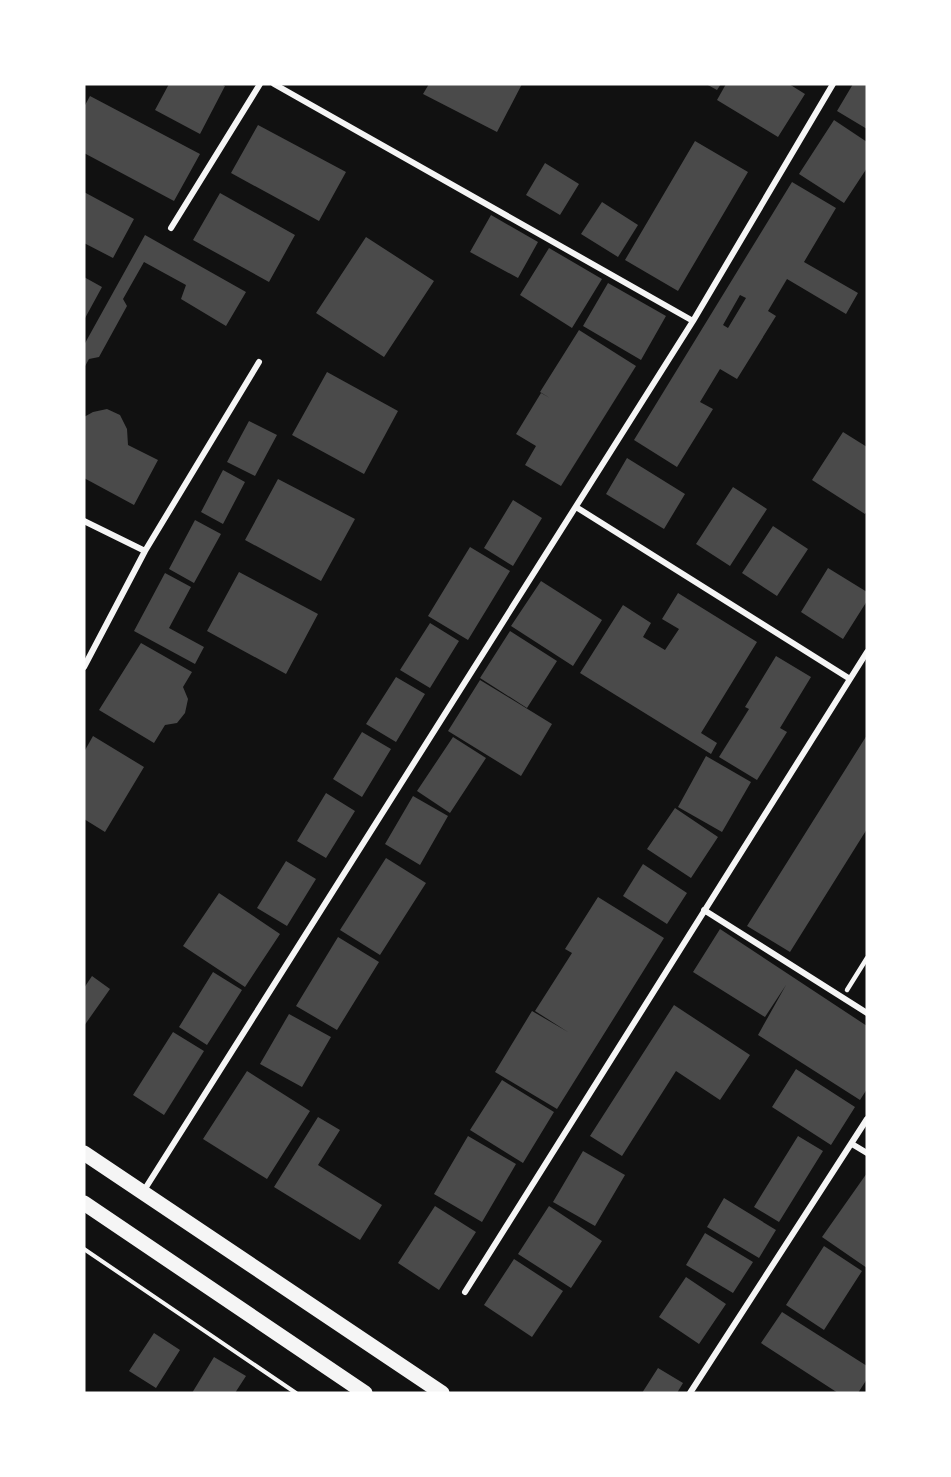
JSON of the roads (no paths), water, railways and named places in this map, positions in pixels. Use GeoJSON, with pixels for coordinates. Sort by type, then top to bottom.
{"type":"FeatureCollection","features":[{"type":"Feature","properties":{"kind":"main road"},"geometry":{"type":"LineString","coordinates":[[84,1153],[442,1393]]}},
{"type":"Feature","properties":{"kind":"main road"},"geometry":{"type":"LineString","coordinates":[[84,1203],[365,1393]]}},
{"type":"Feature","properties":{"kind":"street"},"geometry":{"type":"LineString","coordinates":[[171,228],[260,84]]}},
{"type":"Feature","properties":{"kind":"street"},"geometry":{"type":"LineString","coordinates":[[274,84],[693,321]]}},
{"type":"Feature","properties":{"kind":"street"},"geometry":{"type":"LineString","coordinates":[[143,1193],[693,321],[832,86],[823,84]]}},
{"type":"Feature","properties":{"kind":"street"},"geometry":{"type":"LineString","coordinates":[[84,667],[145,551],[259,362]]}},
{"type":"Feature","properties":{"kind":"street"},"geometry":{"type":"LineString","coordinates":[[576,507],[850,679]]}},
{"type":"Feature","properties":{"kind":"street"},"geometry":{"type":"LineString","coordinates":[[84,521],[145,551]]}},
{"type":"Feature","properties":{"kind":"street"},"geometry":{"type":"LineString","coordinates":[[465,1292],[867,652]]}},
{"type":"Feature","properties":{"kind":"street"},"geometry":{"type":"LineString","coordinates":[[704,910],[867,1013]]}},
{"type":"Feature","properties":{"kind":"street"},"geometry":{"type":"LineString","coordinates":[[690,1393],[867,1119]]}},
{"type":"Feature","properties":{"kind":"street"},"geometry":{"type":"LineString","coordinates":[[852,1144],[867,1154]]}},
{"type":"Feature","properties":{"kind":"lane"},"geometry":{"type":"LineString","coordinates":[[847,990],[867,958]]}}]}
